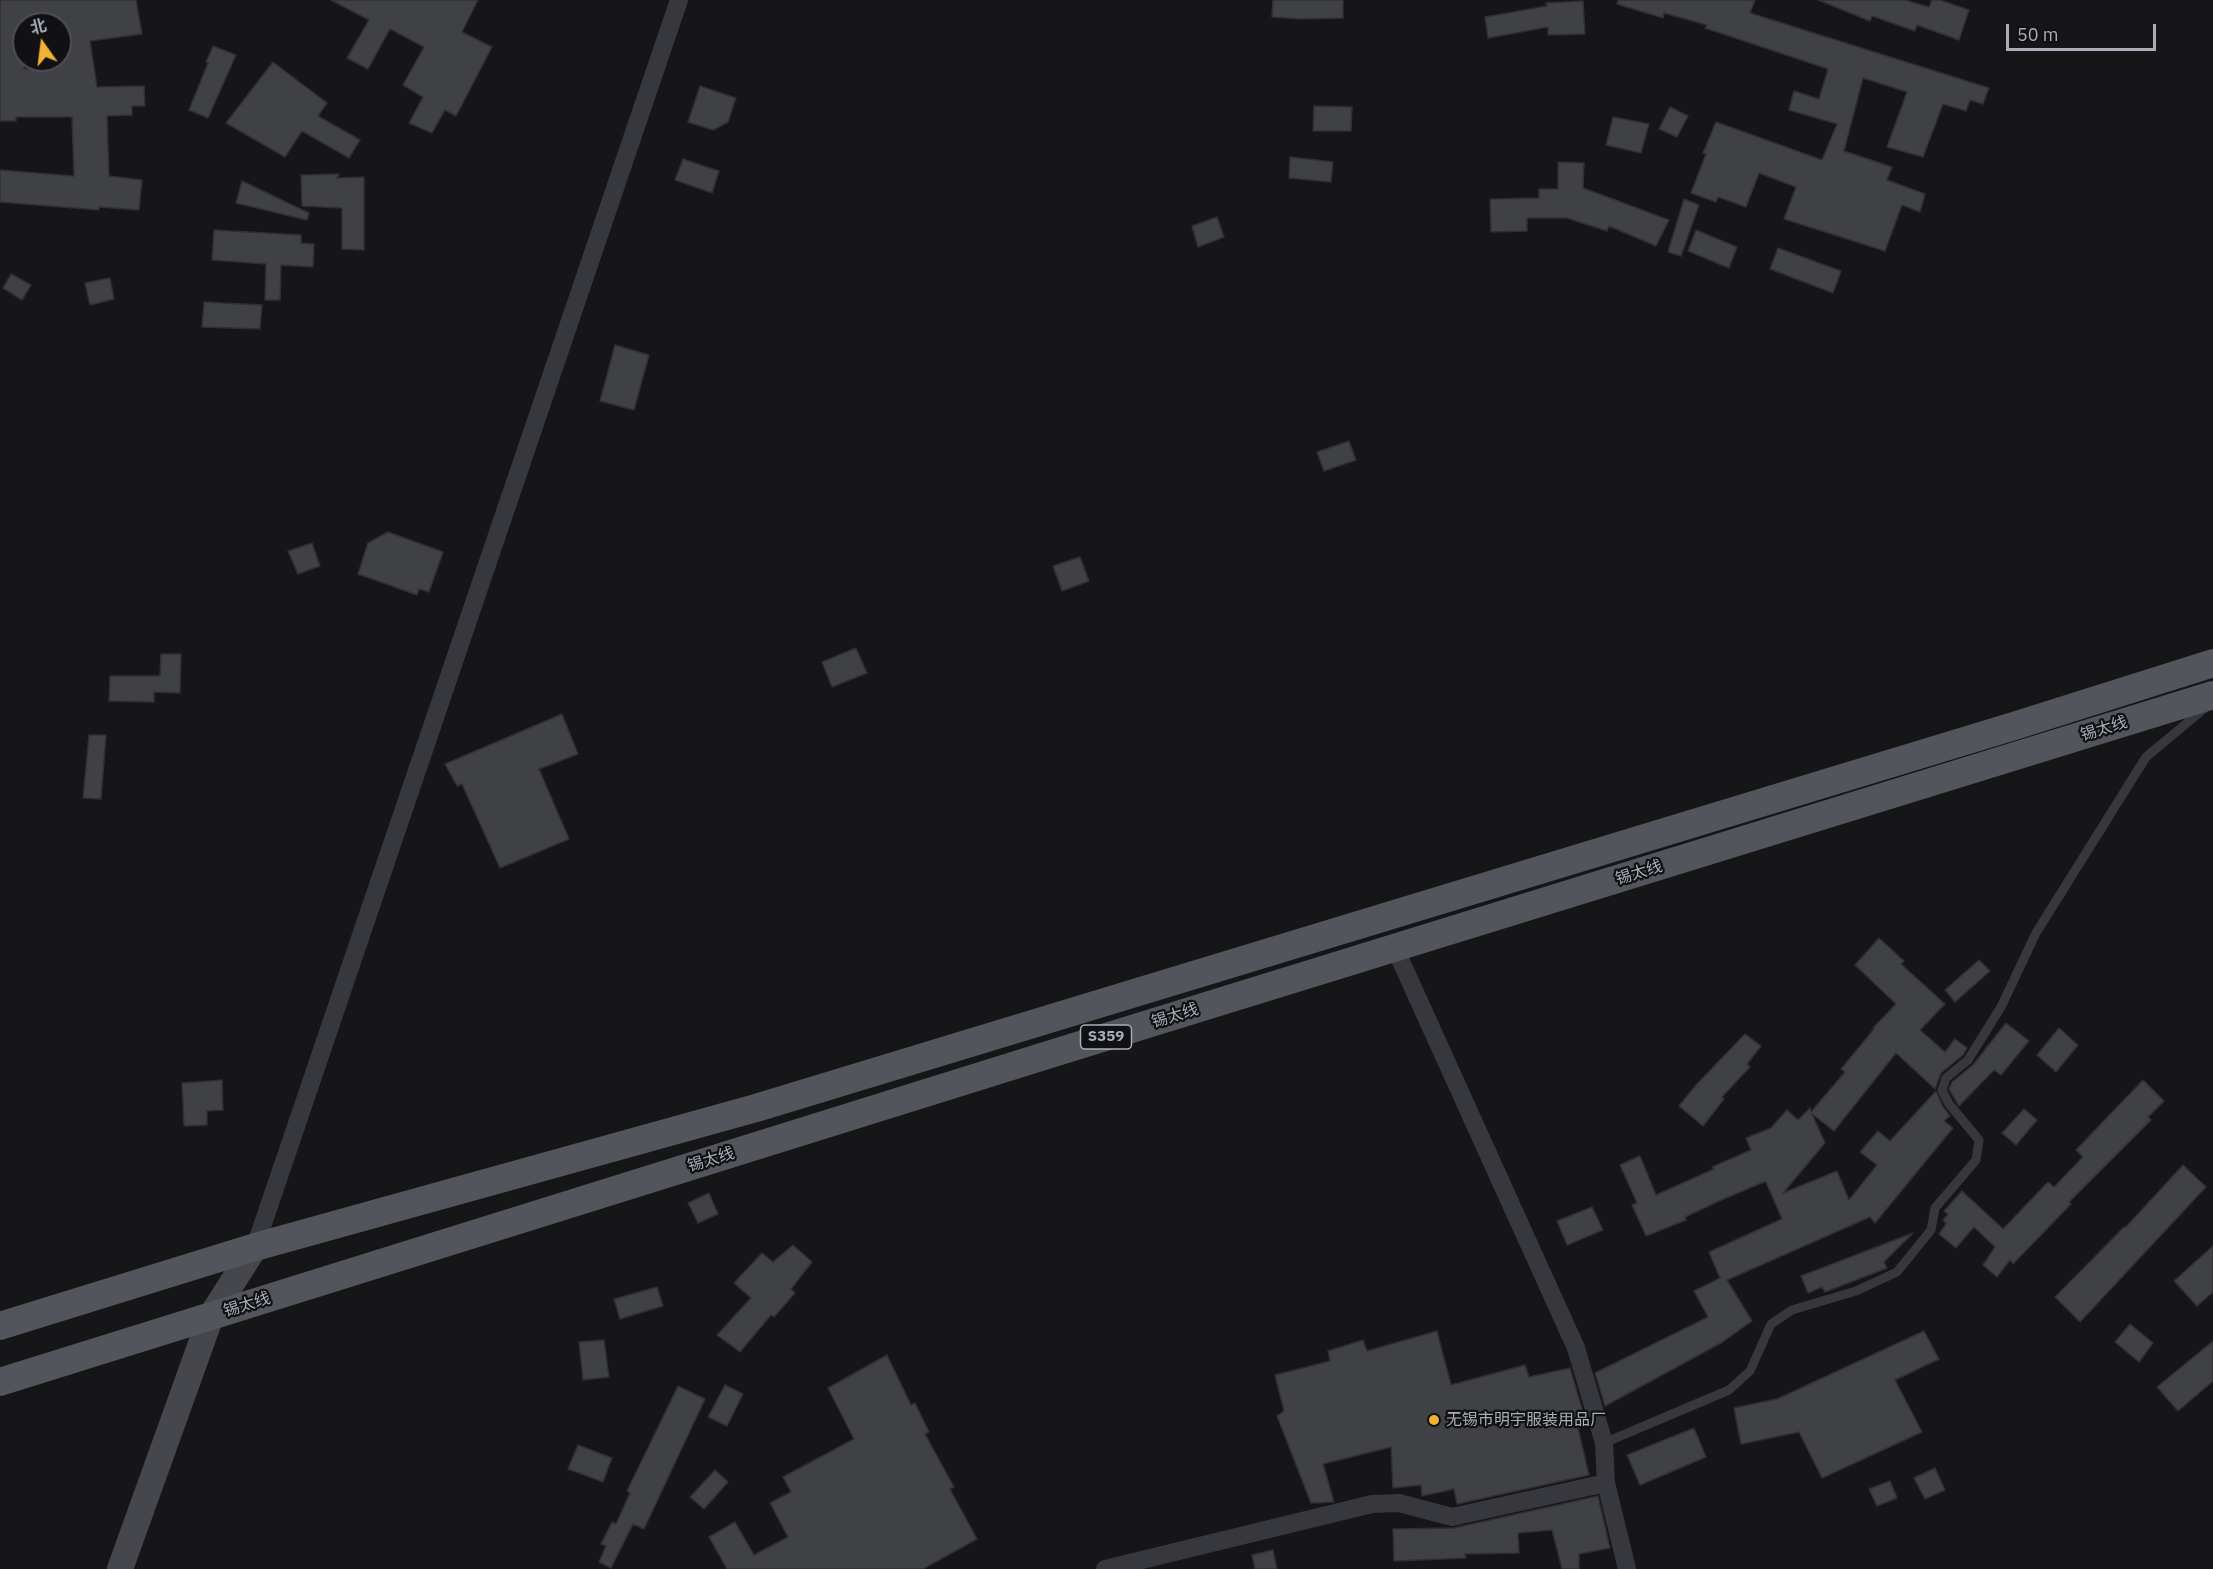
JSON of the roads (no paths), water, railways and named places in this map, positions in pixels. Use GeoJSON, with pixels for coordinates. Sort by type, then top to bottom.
{"type":"FeatureCollection","features":[{"type":"Feature","properties":{"kind":"main road","name":"锡太线"},"geometry":{"type":"LineString","coordinates":[[0,1326],[255,1247],[756,1108],[2213,663]]}},
{"type":"Feature","properties":{"kind":"main road","name":"锡太线"},"geometry":{"type":"LineString","coordinates":[[0,1382],[2213,695]]}},
{"type":"Feature","properties":{"kind":"street"},"geometry":{"type":"LineString","coordinates":[[120,1569],[211,1316],[255,1247],[679,0]]}},
{"type":"Feature","properties":{"kind":"street"},"geometry":{"type":"LineString","coordinates":[[1395,948],[1576,1348],[1604,1443],[1606,1483],[1627,1569]]}},
{"type":"Feature","properties":{"kind":"street"},"geometry":{"type":"LineString","coordinates":[[1105,1569],[1372,1504],[1399,1503],[1452,1517],[1606,1483]]}},
{"type":"Feature","properties":{"kind":"lane"},"geometry":{"type":"LineString","coordinates":[[1604,1443],[1729,1390],[1750,1371],[1771,1324],[1792,1310],[1856,1291],[1897,1272],[1931,1230],[1935,1208],[1976,1160],[1979,1140],[1949,1104],[1942,1090],[1946,1078],[1968,1059],[2001,1007],[2036,933],[2146,757],[2213,701]]}},
{"type":"Feature","properties":{"kind":"place","name":"无锡市明宇服装用品厂"},"geometry":{"type":"Point","coordinates":[1434,1420]}}]}
